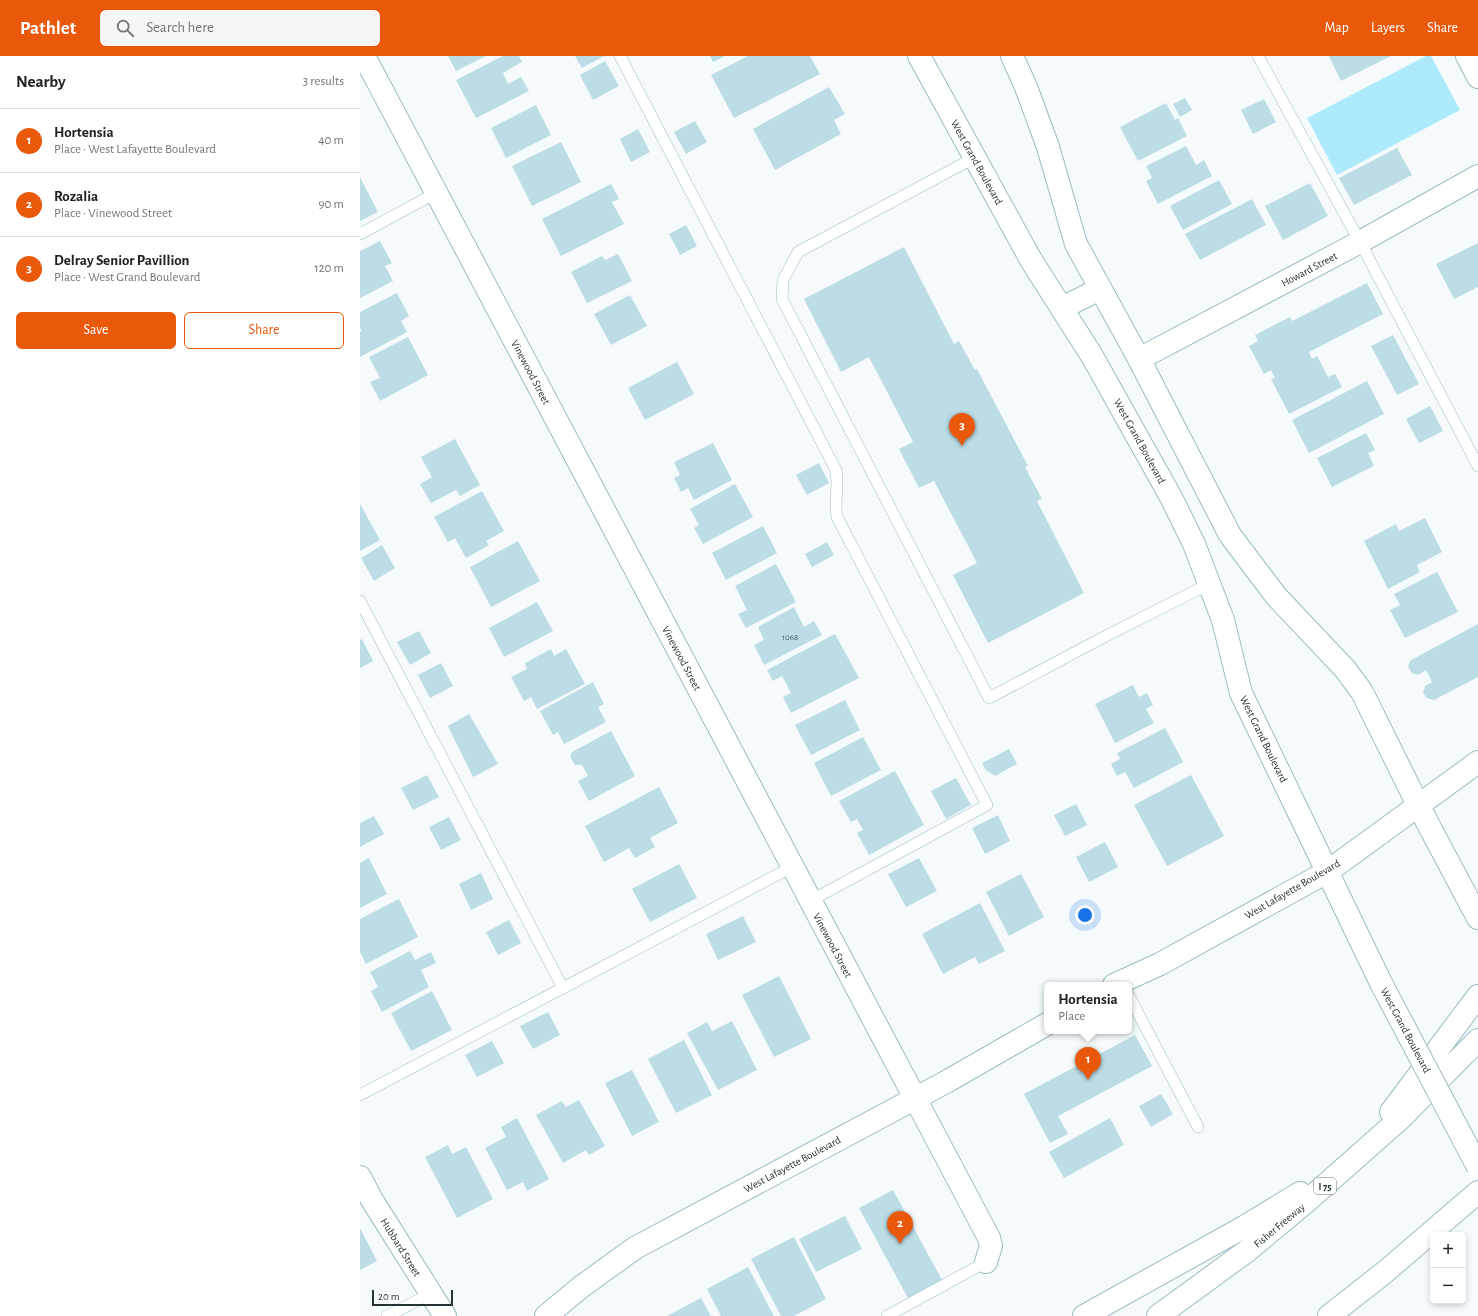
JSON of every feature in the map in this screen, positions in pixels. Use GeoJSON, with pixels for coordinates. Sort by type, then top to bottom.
{"type":"FeatureCollection","features":[{"type":"Feature","properties":{"kind":"main road","name":"Vinewood Street"},"geometry":{"type":"LineString","coordinates":[[364,56],[989,1238],[991,1246],[986,1262]]}},
{"type":"Feature","properties":{"kind":"main road","name":"West Grand Boulevard"},"geometry":{"type":"LineString","coordinates":[[919,56],[1031,260],[1092,356],[1172,499],[1194,544],[1223,620],[1241,693],[1381,983],[1478,1167]]}},
{"type":"Feature","properties":{"kind":"main road"},"geometry":{"type":"LineString","coordinates":[[1012,56],[1026,87],[1045,140],[1076,244],[1139,359],[1230,535],[1276,596],[1345,669],[1362,692],[1418,805],[1478,918]]}},
{"type":"Feature","properties":{"kind":"main road"},"geometry":{"type":"LineString","coordinates":[[1467,56],[1478,77]]}},
{"type":"Feature","properties":{"kind":"main road","name":"Howard Street"},"geometry":{"type":"LineString","coordinates":[[1139,359],[1360,242],[1478,176]]}},
{"type":"Feature","properties":{"kind":"main road"},"geometry":{"type":"LineString","coordinates":[[1062,308],[1100,289]]}},
{"type":"Feature","properties":{"kind":"main road","name":"West Lafayette Boulevard"},"geometry":{"type":"LineString","coordinates":[[1130,982],[1327,872],[1478,762]]}},
{"type":"Feature","properties":{"kind":"main road"},"geometry":{"type":"LineString","coordinates":[[1084,1316],[1244,1227],[1356,1158],[1478,996]]}},
{"type":"Feature","properties":{"kind":"main road","name":"West Lafayette Boulevard"},"geometry":{"type":"LineString","coordinates":[[546,1316],[581,1287],[635,1248],[915,1097],[946,1082],[1044,1026]]}},
{"type":"Feature","properties":{"kind":"main road","name":"Fisher Freeway"},"geometry":{"type":"LineString","coordinates":[[1158,1316],[1247,1251],[1356,1158],[1401,1118],[1478,1040]]}},
{"type":"Feature","properties":{"kind":"main road","name":"Hubbard Street"},"geometry":{"type":"LineString","coordinates":[[360,1177],[372,1200],[445,1316]]}},
{"type":"Feature","properties":{"kind":"main road"},"geometry":{"type":"LineString","coordinates":[[1432,1232],[1478,1192]]}},
{"type":"Feature","properties":{"kind":"main road"},"geometry":{"type":"LineString","coordinates":[[1432,1232],[1478,1198]]}},
{"type":"Feature","properties":{"kind":"main road"},"geometry":{"type":"LineString","coordinates":[[1329,1316],[1430,1234]]}},
{"type":"Feature","properties":{"kind":"lane"},"geometry":{"type":"LineString","coordinates":[[620,56],[836,470],[838,491],[835,507],[837,517],[987,805],[810,901]]}},
{"type":"Feature","properties":{"kind":"lane"},"geometry":{"type":"LineString","coordinates":[[1258,56],[1360,242],[1478,466]]}},
{"type":"Feature","properties":{"kind":"lane"},"geometry":{"type":"LineString","coordinates":[[974,158],[798,252],[783,280],[782,299],[989,698],[1102,638],[1209,584]]}},
{"type":"Feature","properties":{"kind":"lane"},"geometry":{"type":"LineString","coordinates":[[360,234],[436,193]]}},
{"type":"Feature","properties":{"kind":"lane"},"geometry":{"type":"LineString","coordinates":[[360,601],[563,988]]}},
{"type":"Feature","properties":{"kind":"lane"},"geometry":{"type":"LineString","coordinates":[[360,1095],[792,867]]}},
{"type":"Feature","properties":{"kind":"lane"},"geometry":{"type":"LineString","coordinates":[[1132,1005],[1198,1127]]}},
{"type":"Feature","properties":{"kind":"lane"},"geometry":{"type":"LineString","coordinates":[[887,1316],[986,1262]]}},
{"type":"Feature","properties":{"kind":"lane"},"geometry":{"type":"LineString","coordinates":[[387,1316],[430,1294]]}},
{"type":"Feature","properties":{"kind":"shaded area"},"geometry":{"type":"Polygon","coordinates":[[[1426,56],[1431,56],[1460,110],[1337,175],[1307,118],[1426,56]]]}},
{"type":"Feature","properties":{"kind":"building"},"geometry":{"type":"Polygon","coordinates":[[[448,56],[486,56],[456,71],[448,56]]]}},
{"type":"Feature","properties":{"kind":"building"},"geometry":{"type":"Polygon","coordinates":[[[503,56],[519,56],[522,62],[503,73],[508,84],[521,77],[529,91],[476,118],[456,80],[503,56]]]}},
{"type":"Feature","properties":{"kind":"building"},"geometry":{"type":"Polygon","coordinates":[[[575,56],[604,56],[582,68],[575,56]]]}},
{"type":"Feature","properties":{"kind":"building"},"geometry":{"type":"Polygon","coordinates":[[[710,56],[725,56],[713,62],[710,56]]]}},
{"type":"Feature","properties":{"kind":"building"},"geometry":{"type":"Polygon","coordinates":[[[748,56],[810,56],[820,74],[734,118],[711,75],[748,56]]]}},
{"type":"Feature","properties":{"kind":"building"},"geometry":{"type":"Polygon","coordinates":[[[1329,56],[1391,56],[1341,81],[1329,56]]]}},
{"type":"Feature","properties":{"kind":"building"},"geometry":{"type":"Polygon","coordinates":[[[605,61],[619,86],[593,100],[580,75],[605,61]]]}},
{"type":"Feature","properties":{"kind":"building"},"geometry":{"type":"Polygon","coordinates":[[[829,87],[845,114],[834,120],[841,134],[775,170],[753,129],[829,87]]]}},
{"type":"Feature","properties":{"kind":"building"},"geometry":{"type":"Polygon","coordinates":[[[1185,98],[1192,110],[1180,117],[1173,104],[1185,98]]]}},
{"type":"Feature","properties":{"kind":"building"},"geometry":{"type":"Polygon","coordinates":[[[1264,99],[1276,122],[1253,134],[1241,110],[1264,99]]]}},
{"type":"Feature","properties":{"kind":"building"},"geometry":{"type":"Polygon","coordinates":[[[1166,103],[1175,120],[1178,118],[1187,136],[1138,161],[1120,127],[1166,103]]]}},
{"type":"Feature","properties":{"kind":"building"},"geometry":{"type":"Polygon","coordinates":[[[536,105],[551,135],[506,158],[491,128],[536,105]]]}},
{"type":"Feature","properties":{"kind":"building"},"geometry":{"type":"Polygon","coordinates":[[[695,121],[707,142],[686,154],[674,132],[695,121]]]}},
{"type":"Feature","properties":{"kind":"building"},"geometry":{"type":"Polygon","coordinates":[[[638,129],[650,152],[631,162],[620,139],[638,129]]]}},
{"type":"Feature","properties":{"kind":"building"},"geometry":{"type":"Polygon","coordinates":[[[561,142],[581,182],[532,206],[512,166],[561,142]]]}},
{"type":"Feature","properties":{"kind":"building"},"geometry":{"type":"Polygon","coordinates":[[[1186,146],[1196,165],[1204,160],[1212,176],[1158,204],[1146,181],[1152,178],[1146,166],[1186,146]]]}},
{"type":"Feature","properties":{"kind":"building"},"geometry":{"type":"Polygon","coordinates":[[[1397,148],[1412,175],[1354,205],[1339,178],[1397,148]]]}},
{"type":"Feature","properties":{"kind":"building"},"geometry":{"type":"Polygon","coordinates":[[[360,177],[378,212],[360,221],[360,177]]]}},
{"type":"Feature","properties":{"kind":"building"},"geometry":{"type":"Polygon","coordinates":[[[1219,180],[1232,204],[1183,230],[1170,206],[1219,180]]]}},
{"type":"Feature","properties":{"kind":"building"},"geometry":{"type":"Polygon","coordinates":[[[1310,183],[1328,216],[1283,240],[1265,206],[1310,183]]]}},
{"type":"Feature","properties":{"kind":"building"},"geometry":{"type":"Polygon","coordinates":[[[611,184],[619,199],[612,202],[624,224],[561,256],[542,219],[611,184]]]}},
{"type":"Feature","properties":{"kind":"building"},"geometry":{"type":"Polygon","coordinates":[[[1252,199],[1266,225],[1200,260],[1185,234],[1252,199]]]}},
{"type":"Feature","properties":{"kind":"building"},"geometry":{"type":"Polygon","coordinates":[[[686,225],[697,246],[680,255],[669,234],[686,225]]]}},
{"type":"Feature","properties":{"kind":"building"},"geometry":{"type":"Polygon","coordinates":[[[380,241],[392,263],[385,266],[393,281],[360,298],[360,251],[380,241]]]}},
{"type":"Feature","properties":{"kind":"building"},"geometry":{"type":"Polygon","coordinates":[[[1478,243],[1478,287],[1454,299],[1436,264],[1478,243]]]}},
{"type":"Feature","properties":{"kind":"building"},"geometry":{"type":"Polygon","coordinates":[[[904,247],[954,344],[959,341],[975,370],[977,369],[1028,466],[1025,467],[1042,499],[1037,501],[1084,593],[988,643],[953,575],[977,563],[934,481],[919,488],[899,449],[913,442],[869,357],[841,372],[804,299],[904,247]]]}},
{"type":"Feature","properties":{"kind":"building"},"geometry":{"type":"Polygon","coordinates":[[[618,254],[632,281],[587,303],[571,272],[602,256],[605,260],[618,254]]]}},
{"type":"Feature","properties":{"kind":"building"},"geometry":{"type":"Polygon","coordinates":[[[1367,283],[1383,314],[1309,352],[1312,359],[1317,356],[1328,377],[1335,374],[1342,387],[1289,414],[1271,379],[1275,378],[1271,370],[1264,374],[1249,346],[1258,341],[1255,335],[1290,317],[1292,321],[1367,283]]]}},
{"type":"Feature","properties":{"kind":"building"},"geometry":{"type":"Polygon","coordinates":[[[397,293],[409,316],[401,321],[407,332],[360,357],[360,332],[362,331],[360,328],[360,312],[397,293]]]}},
{"type":"Feature","properties":{"kind":"building"},"geometry":{"type":"Polygon","coordinates":[[[630,295],[647,326],[611,345],[594,314],[630,295]]]}},
{"type":"Feature","properties":{"kind":"building"},"geometry":{"type":"Polygon","coordinates":[[[1393,335],[1419,384],[1397,395],[1371,346],[1393,335]]]}},
{"type":"Feature","properties":{"kind":"building"},"geometry":{"type":"Polygon","coordinates":[[[408,337],[428,375],[380,401],[370,382],[380,378],[369,357],[408,337]]]}},
{"type":"Feature","properties":{"kind":"building"},"geometry":{"type":"Polygon","coordinates":[[[677,362],[694,394],[645,420],[628,388],[677,362]]]}},
{"type":"Feature","properties":{"kind":"building"},"geometry":{"type":"Polygon","coordinates":[[[1367,381],[1384,414],[1309,453],[1292,420],[1367,381]]]}},
{"type":"Feature","properties":{"kind":"building"},"geometry":{"type":"Polygon","coordinates":[[[1430,406],[1443,431],[1419,443],[1406,419],[1430,406]]]}},
{"type":"Feature","properties":{"kind":"building"},"geometry":{"type":"Polygon","coordinates":[[[1366,433],[1375,450],[1368,453],[1374,466],[1332,487],[1317,458],[1366,433]]]}},
{"type":"Feature","properties":{"kind":"building"},"geometry":{"type":"Polygon","coordinates":[[[455,439],[480,485],[460,496],[456,490],[431,503],[420,484],[432,477],[421,457],[455,439]]]}},
{"type":"Feature","properties":{"kind":"building"},"geometry":{"type":"Polygon","coordinates":[[[713,443],[732,480],[694,500],[688,488],[681,492],[674,478],[680,475],[674,462],[713,443]]]}},
{"type":"Feature","properties":{"kind":"building"},"geometry":{"type":"Polygon","coordinates":[[[819,463],[829,483],[807,495],[796,475],[819,463]]]}},
{"type":"Feature","properties":{"kind":"building"},"geometry":{"type":"Polygon","coordinates":[[[735,484],[753,517],[703,544],[694,528],[699,525],[690,509],[735,484]]]}},
{"type":"Feature","properties":{"kind":"building"},"geometry":{"type":"Polygon","coordinates":[[[482,491],[504,531],[486,541],[489,545],[466,558],[455,538],[448,542],[434,517],[482,491]]]}},
{"type":"Feature","properties":{"kind":"building"},"geometry":{"type":"Polygon","coordinates":[[[360,504],[380,540],[360,551],[360,504]]]}},
{"type":"Feature","properties":{"kind":"building"},"geometry":{"type":"Polygon","coordinates":[[[1425,518],[1442,552],[1417,565],[1420,572],[1388,589],[1364,541],[1396,524],[1399,531],[1425,518]]]}},
{"type":"Feature","properties":{"kind":"building"},"geometry":{"type":"Polygon","coordinates":[[[763,526],[777,553],[726,580],[712,553],[763,526]]]}},
{"type":"Feature","properties":{"kind":"building"},"geometry":{"type":"Polygon","coordinates":[[[518,541],[540,581],[491,607],[470,567],[518,541]]]}},
{"type":"Feature","properties":{"kind":"building"},"geometry":{"type":"Polygon","coordinates":[[[827,542],[834,555],[812,567],[805,554],[827,542]]]}},
{"type":"Feature","properties":{"kind":"building"},"geometry":{"type":"Polygon","coordinates":[[[382,545],[395,568],[374,581],[361,558],[382,545]]]}},
{"type":"Feature","properties":{"kind":"building"},"geometry":{"type":"Polygon","coordinates":[[[776,564],[796,602],[746,628],[738,614],[747,610],[735,586],[776,564]]]}},
{"type":"Feature","properties":{"kind":"building"},"geometry":{"type":"Polygon","coordinates":[[[1437,572],[1458,612],[1405,638],[1390,610],[1400,605],[1394,594],[1437,572]]]}},
{"type":"Feature","properties":{"kind":"building"},"geometry":{"type":"Polygon","coordinates":[[[537,602],[553,631],[504,657],[489,628],[537,602]]]}},
{"type":"Feature","properties":{"kind":"building"},"geometry":{"type":"Polygon","coordinates":[[[794,607],[804,627],[814,621],[822,635],[764,665],[754,645],[764,640],[758,627],[794,607]]]}},
{"type":"Feature","properties":{"kind":"building"},"geometry":{"type":"Polygon","coordinates":[[[1478,624],[1478,677],[1434,700],[1427,698],[1423,693],[1425,686],[1432,682],[1426,670],[1418,675],[1412,673],[1408,666],[1411,660],[1478,624]]]}},
{"type":"Feature","properties":{"kind":"building"},"geometry":{"type":"Polygon","coordinates":[[[419,631],[431,653],[410,665],[397,642],[419,631]]]}},
{"type":"Feature","properties":{"kind":"building"},"geometry":{"type":"Polygon","coordinates":[[[835,634],[859,678],[791,713],[783,697],[791,693],[782,676],[773,681],[767,670],[835,634]]]}},
{"type":"Feature","properties":{"kind":"building"},"geometry":{"type":"Polygon","coordinates":[[[362,639],[373,661],[360,668],[360,640],[362,639]]]}},
{"type":"Feature","properties":{"kind":"building"},"geometry":{"type":"Polygon","coordinates":[[[551,649],[554,656],[566,649],[585,684],[537,709],[531,697],[524,701],[511,677],[527,669],[525,663],[551,649]]]}},
{"type":"Feature","properties":{"kind":"building"},"geometry":{"type":"Polygon","coordinates":[[[441,663],[453,686],[430,698],[418,675],[441,663]]]}},
{"type":"Feature","properties":{"kind":"building"},"geometry":{"type":"Polygon","coordinates":[[[593,682],[604,704],[598,707],[606,722],[564,744],[558,732],[553,735],[540,711],[593,682]]]}},
{"type":"Feature","properties":{"kind":"building"},"geometry":{"type":"Polygon","coordinates":[[[1133,685],[1139,697],[1147,693],[1153,705],[1146,709],[1154,723],[1115,743],[1095,704],[1133,685]]]}},
{"type":"Feature","properties":{"kind":"building"},"geometry":{"type":"Polygon","coordinates":[[[845,700],[860,730],[811,755],[795,725],[845,700]]]}},
{"type":"Feature","properties":{"kind":"building"},"geometry":{"type":"Polygon","coordinates":[[[469,714],[498,764],[473,777],[448,726],[469,714]]]}},
{"type":"Feature","properties":{"kind":"building"},"geometry":{"type":"Polygon","coordinates":[[[1165,728],[1183,762],[1134,788],[1125,772],[1117,776],[1111,764],[1120,759],[1117,753],[1165,728]]]}},
{"type":"Feature","properties":{"kind":"building"},"geometry":{"type":"Polygon","coordinates":[[[611,731],[635,776],[589,801],[578,781],[588,776],[582,765],[575,765],[570,757],[572,752],[611,731]]]}},
{"type":"Feature","properties":{"kind":"building"},"geometry":{"type":"Polygon","coordinates":[[[863,737],[881,770],[831,796],[814,763],[863,737]]]}},
{"type":"Feature","properties":{"kind":"building"},"geometry":{"type":"Polygon","coordinates":[[[1009,749],[1017,764],[995,776],[986,770],[982,763],[1009,749]]]}},
{"type":"Feature","properties":{"kind":"building"},"geometry":{"type":"Polygon","coordinates":[[[895,771],[924,825],[869,855],[857,833],[863,830],[857,819],[851,822],[839,801],[895,771]]]}},
{"type":"Feature","properties":{"kind":"building"},"geometry":{"type":"Polygon","coordinates":[[[427,775],[439,797],[413,810],[401,788],[427,775]]]}},
{"type":"Feature","properties":{"kind":"building"},"geometry":{"type":"Polygon","coordinates":[[[1191,775],[1224,836],[1167,866],[1134,805],[1191,775]]]}},
{"type":"Feature","properties":{"kind":"building"},"geometry":{"type":"Polygon","coordinates":[[[956,778],[971,805],[946,819],[931,791],[956,778]]]}},
{"type":"Feature","properties":{"kind":"building"},"geometry":{"type":"Polygon","coordinates":[[[659,787],[678,823],[650,838],[655,847],[635,858],[629,848],[604,862],[585,826],[659,787]]]}},
{"type":"Feature","properties":{"kind":"building"},"geometry":{"type":"Polygon","coordinates":[[[1076,804],[1087,825],[1065,836],[1054,815],[1076,804]]]}},
{"type":"Feature","properties":{"kind":"building"},"geometry":{"type":"Polygon","coordinates":[[[998,815],[1010,841],[985,854],[972,828],[998,815]]]}},
{"type":"Feature","properties":{"kind":"building"},"geometry":{"type":"Polygon","coordinates":[[[374,816],[384,834],[360,847],[360,823],[374,816]]]}},
{"type":"Feature","properties":{"kind":"building"},"geometry":{"type":"Polygon","coordinates":[[[449,817],[461,840],[441,850],[429,827],[449,817]]]}},
{"type":"Feature","properties":{"kind":"building"},"geometry":{"type":"Polygon","coordinates":[[[1105,842],[1118,867],[1089,882],[1076,857],[1105,842]]]}},
{"type":"Feature","properties":{"kind":"building"},"geometry":{"type":"Polygon","coordinates":[[[369,858],[387,894],[360,908],[360,863],[369,858]]]}},
{"type":"Feature","properties":{"kind":"building"},"geometry":{"type":"Polygon","coordinates":[[[919,858],[937,891],[906,907],[888,874],[919,858]]]}},
{"type":"Feature","properties":{"kind":"building"},"geometry":{"type":"Polygon","coordinates":[[[679,864],[697,898],[650,922],[632,889],[679,864]]]}},
{"type":"Feature","properties":{"kind":"building"},"geometry":{"type":"Polygon","coordinates":[[[481,873],[493,899],[471,910],[459,884],[481,873]]]}},
{"type":"Feature","properties":{"kind":"building"},"geometry":{"type":"Polygon","coordinates":[[[1021,874],[1044,917],[1009,936],[986,892],[1021,874]]]}},
{"type":"Feature","properties":{"kind":"building"},"geometry":{"type":"Polygon","coordinates":[[[399,899],[418,937],[366,964],[360,952],[360,919],[399,899]]]}},
{"type":"Feature","properties":{"kind":"building"},"geometry":{"type":"Polygon","coordinates":[[[980,903],[1005,951],[979,964],[975,957],[943,974],[922,934],[980,903]]]}},
{"type":"Feature","properties":{"kind":"building"},"geometry":{"type":"Polygon","coordinates":[[[743,916],[756,942],[718,960],[706,934],[743,916]]]}},
{"type":"Feature","properties":{"kind":"building"},"geometry":{"type":"Polygon","coordinates":[[[509,920],[521,943],[498,955],[486,932],[509,920]]]}},
{"type":"Feature","properties":{"kind":"building"},"geometry":{"type":"Polygon","coordinates":[[[410,951],[415,960],[431,952],[436,963],[421,970],[429,987],[382,1012],[371,991],[378,987],[370,972],[410,951]]]}},
{"type":"Feature","properties":{"kind":"building"},"geometry":{"type":"Polygon","coordinates":[[[779,976],[811,1039],[774,1057],[742,995],[779,976]]]}},
{"type":"Feature","properties":{"kind":"building"},"geometry":{"type":"Polygon","coordinates":[[[432,991],[452,1030],[411,1051],[391,1013],[432,991]]]}},
{"type":"Feature","properties":{"kind":"building"},"geometry":{"type":"Polygon","coordinates":[[[548,1012],[560,1035],[533,1049],[520,1026],[548,1012]]]}},
{"type":"Feature","properties":{"kind":"building"},"geometry":{"type":"Polygon","coordinates":[[[732,1021],[757,1070],[718,1090],[687,1033],[707,1022],[712,1031],[732,1021]]]}},
{"type":"Feature","properties":{"kind":"building"},"geometry":{"type":"Polygon","coordinates":[[[1135,1035],[1152,1066],[1058,1116],[1068,1134],[1050,1143],[1024,1094],[1135,1035]]]}},
{"type":"Feature","properties":{"kind":"building"},"geometry":{"type":"Polygon","coordinates":[[[684,1040],[712,1095],[676,1113],[648,1059],[684,1040]]]}},
{"type":"Feature","properties":{"kind":"building"},"geometry":{"type":"Polygon","coordinates":[[[492,1041],[504,1063],[477,1077],[465,1055],[492,1041]]]}},
{"type":"Feature","properties":{"kind":"building"},"geometry":{"type":"Polygon","coordinates":[[[632,1070],[659,1122],[632,1136],[605,1083],[632,1070]]]}},
{"type":"Feature","properties":{"kind":"building"},"geometry":{"type":"Polygon","coordinates":[[[1161,1094],[1173,1114],[1151,1127],[1139,1106],[1161,1094]]]}},
{"type":"Feature","properties":{"kind":"building"},"geometry":{"type":"Polygon","coordinates":[[[579,1100],[605,1146],[589,1155],[586,1150],[563,1163],[536,1115],[562,1101],[566,1107],[579,1100]]]}},
{"type":"Feature","properties":{"kind":"building"},"geometry":{"type":"Polygon","coordinates":[[[517,1118],[549,1179],[527,1191],[523,1182],[507,1190],[485,1148],[506,1137],[501,1127],[517,1118]]]}},
{"type":"Feature","properties":{"kind":"building"},"geometry":{"type":"Polygon","coordinates":[[[1110,1118],[1124,1145],[1064,1178],[1049,1152],[1110,1118]]]}},
{"type":"Feature","properties":{"kind":"building"},"geometry":{"type":"Polygon","coordinates":[[[448,1145],[452,1154],[466,1147],[493,1199],[457,1218],[425,1157],[448,1145]]]}},
{"type":"Feature","properties":{"kind":"building"},"geometry":{"type":"Polygon","coordinates":[[[893,1190],[942,1280],[908,1298],[859,1208],[893,1190]]]}},
{"type":"Feature","properties":{"kind":"building"},"geometry":{"type":"Polygon","coordinates":[[[845,1216],[862,1249],[816,1272],[799,1239],[845,1216]]]}},
{"type":"Feature","properties":{"kind":"building"},"geometry":{"type":"Polygon","coordinates":[[[360,1228],[377,1261],[360,1270],[360,1228]]]}},
{"type":"Feature","properties":{"kind":"building"},"geometry":{"type":"Polygon","coordinates":[[[794,1237],[826,1299],[794,1316],[781,1316],[751,1259],[794,1237]]]}},
{"type":"Feature","properties":{"kind":"building"},"geometry":{"type":"Polygon","coordinates":[[[748,1267],[774,1316],[721,1316],[707,1289],[748,1267]]]}},
{"type":"Feature","properties":{"kind":"building"},"geometry":{"type":"Polygon","coordinates":[[[701,1298],[711,1316],[667,1316],[701,1298]]]}},
{"type":"Feature","properties":{"kind":"place","name":"Delray Senior Pavillion"},"geometry":{"type":"Point","coordinates":[962,446]}},
{"type":"Feature","properties":{"kind":"place","name":"Hortensia"},"geometry":{"type":"Point","coordinates":[1088,1080]}},
{"type":"Feature","properties":{"kind":"place","name":"Rozalia"},"geometry":{"type":"Point","coordinates":[900,1244]}}]}
